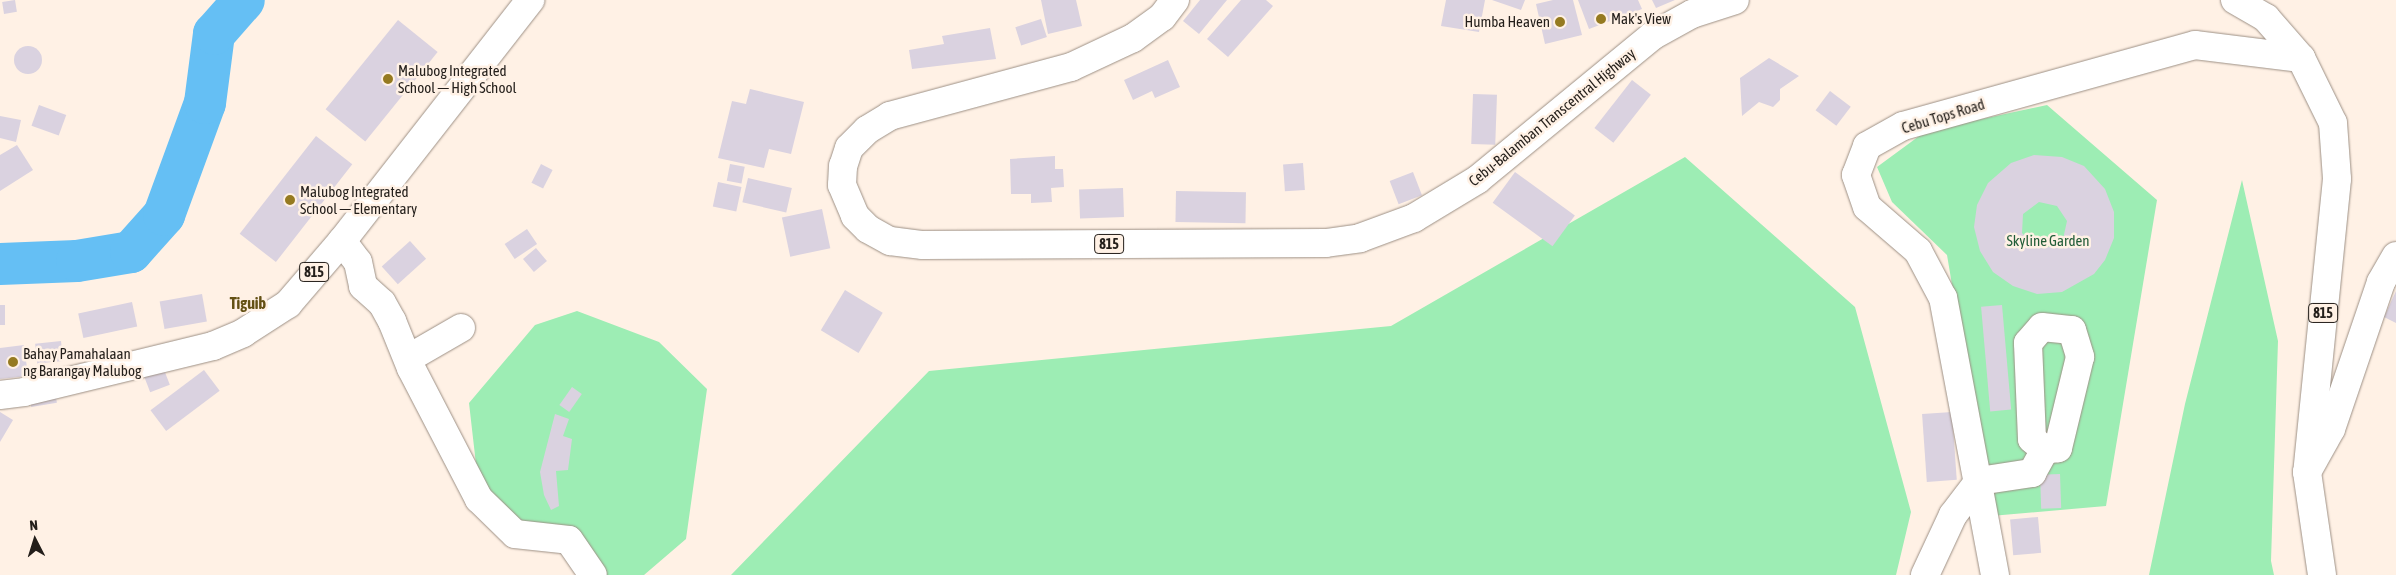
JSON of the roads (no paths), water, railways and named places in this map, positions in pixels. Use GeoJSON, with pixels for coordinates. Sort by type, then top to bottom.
{"type":"FeatureCollection","features":[{"type":"Feature","properties":{"kind":"main road","name":"815"},"geometry":{"type":"LineString","coordinates":[[0,395],[172,357],[243,333],[288,304],[342,241],[530,0]]}},
{"type":"Feature","properties":{"kind":"main road","name":"Cebu-Balamban Transcentral Highway"},"geometry":{"type":"LineString","coordinates":[[1176,0],[1162,17],[1133,38],[1071,67],[890,116],[867,130],[849,148],[843,166],[842,185],[855,216],[868,229],[890,241],[923,245],[1326,243],[1360,238],[1414,218],[1477,180],[1652,36],[1692,14],[1735,0]]}},
{"type":"Feature","properties":{"kind":"main road","name":"815"},"geometry":{"type":"LineString","coordinates":[[2235,0],[2266,18],[2300,58],[2333,123],[2337,179],[2307,472],[2322,575]]}},
{"type":"Feature","properties":{"kind":"main road","name":"Cebu Tops Road"},"geometry":{"type":"LineString","coordinates":[[1995,575],[1979,481],[1943,298],[1918,251],[1867,207],[1856,175],[1867,146],[1903,126],[2195,45],[2300,58]]}},
{"type":"Feature","properties":{"kind":"main road"},"geometry":{"type":"LineString","coordinates":[[342,241],[358,262],[363,286],[382,303],[409,358],[411,368],[479,499],[515,534],[569,540],[593,575]]}},
{"type":"Feature","properties":{"kind":"main road"},"geometry":{"type":"LineString","coordinates":[[2307,472],[2331,429],[2381,282],[2396,256]]}},
{"type":"Feature","properties":{"kind":"main road"},"geometry":{"type":"LineString","coordinates":[[409,358],[462,328]]}},
{"type":"Feature","properties":{"kind":"main road"},"geometry":{"type":"LineString","coordinates":[[1925,575],[1954,515],[1979,481],[2032,473],[2044,450]]}},
{"type":"Feature","properties":{"kind":"waterway"},"geometry":{"type":"LineString","coordinates":[[0,264],[77,261],[131,252],[164,215],[205,103],[214,34],[244,0]]}},
{"type":"Feature","properties":{"kind":"place","name":"Mak's View"},"geometry":{"type":"Point","coordinates":[1601,19]}},
{"type":"Feature","properties":{"kind":"place","name":"Humba Heaven"},"geometry":{"type":"Point","coordinates":[1560,22]}},
{"type":"Feature","properties":{"kind":"place","name":"Malubog Integrated School — High School"},"geometry":{"type":"Point","coordinates":[388,79]}},
{"type":"Feature","properties":{"kind":"place","name":"Malubog Integrated School — Elementary"},"geometry":{"type":"Point","coordinates":[290,200]}},
{"type":"Feature","properties":{"kind":"place","name":"Bahay Pamahalaan ng Barangay Malubog"},"geometry":{"type":"Point","coordinates":[13,362]}},
{"type":"Feature","properties":{"kind":"district","name":"Tiguib"},"geometry":{"type":"Point","coordinates":[248,303]}},
{"type":"Feature","properties":{"kind":"park label","name":"Skyline Garden"},"geometry":{"type":"Point","coordinates":[2048,241]}}]}
